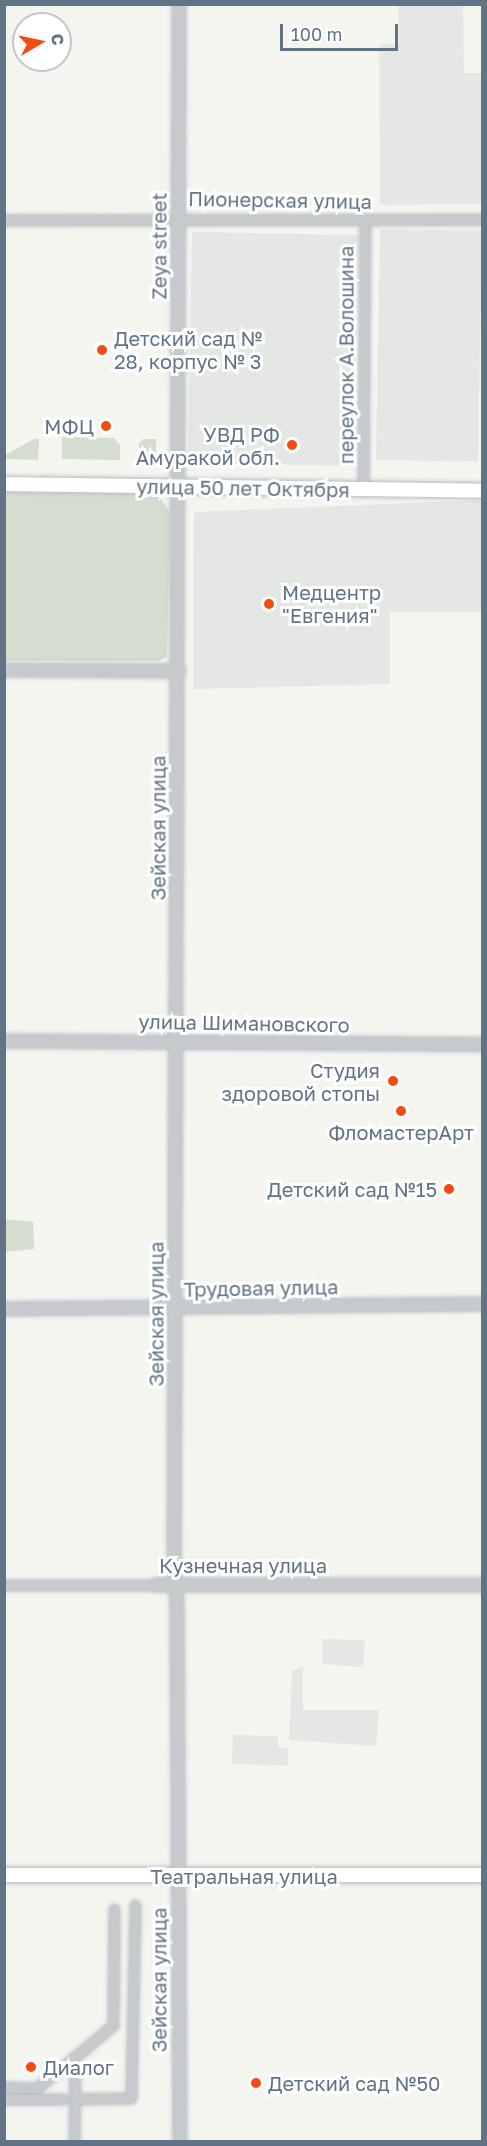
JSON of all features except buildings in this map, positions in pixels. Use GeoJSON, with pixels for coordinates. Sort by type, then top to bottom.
{"type":"FeatureCollection","features":[{"type":"Feature","properties":{"kind":"main road","name":"улица 50 лет Октября"},"geometry":{"type":"LineString","coordinates":[[4,484],[483,491]]}},
{"type":"Feature","properties":{"kind":"main road","name":"Театральная улица"},"geometry":{"type":"LineString","coordinates":[[4,1875],[483,1875]]}},
{"type":"Feature","properties":{"kind":"street","name":"Zeya street"},"geometry":{"type":"LineString","coordinates":[[179,4],[180,487]]}},
{"type":"Feature","properties":{"kind":"street","name":"Пионерская улица"},"geometry":{"type":"LineString","coordinates":[[4,220],[178,217],[483,219]]}},
{"type":"Feature","properties":{"kind":"street","name":"переулок А.Волошина"},"geometry":{"type":"LineString","coordinates":[[363,490],[365,219]]}},
{"type":"Feature","properties":{"kind":"street","name":"Зейская улица"},"geometry":{"type":"LineString","coordinates":[[180,487],[174,1585],[177,1605],[180,2142]]}},
{"type":"Feature","properties":{"kind":"street"},"geometry":{"type":"LineString","coordinates":[[4,670],[179,671]]}},
{"type":"Feature","properties":{"kind":"street","name":"улица Шимановского"},"geometry":{"type":"LineString","coordinates":[[4,1041],[483,1044]]}},
{"type":"Feature","properties":{"kind":"street","name":"Трудовая улица"},"geometry":{"type":"LineString","coordinates":[[4,1309],[483,1304]]}},
{"type":"Feature","properties":{"kind":"street","name":"Кузнечная улица"},"geometry":{"type":"LineString","coordinates":[[4,1585],[483,1585]]}},
{"type":"Feature","properties":{"kind":"street"},"geometry":{"type":"LineString","coordinates":[[75,2098],[131,2098],[135,1905]]}},
{"type":"Feature","properties":{"kind":"street"},"geometry":{"type":"LineString","coordinates":[[4,2087],[37,2088],[114,2025],[114,1909]]}},
{"type":"Feature","properties":{"kind":"street"},"geometry":{"type":"LineString","coordinates":[[74,2142],[75,2057]]}},
{"type":"Feature","properties":{"kind":"street"},"geometry":{"type":"LineString","coordinates":[[4,2099],[63,2098]]}},
{"type":"Feature","properties":{"kind":"shaded area"},"geometry":{"type":"Polygon","coordinates":[[[398,5],[463,5],[464,73],[482,73],[482,204],[380,205],[379,45],[399,44],[398,5]]]}},
{"type":"Feature","properties":{"kind":"shaded area"},"geometry":{"type":"Polygon","coordinates":[[[380,229],[482,231],[478,462],[376,460],[380,229]]]}},
{"type":"Feature","properties":{"kind":"shaded area"},"geometry":{"type":"Polygon","coordinates":[[[192,232],[358,235],[354,466],[188,463],[192,232]]]}},
{"type":"Feature","properties":{"kind":"shaded area"},"geometry":{"type":"Polygon","coordinates":[[[62,437],[114,438],[120,445],[120,460],[62,459],[62,437]]]}},
{"type":"Feature","properties":{"kind":"shaded area"},"geometry":{"type":"Polygon","coordinates":[[[34,439],[39,439],[38,460],[5,459],[5,455],[34,439]]]}},
{"type":"Feature","properties":{"kind":"shaded area"},"geometry":{"type":"Polygon","coordinates":[[[143,439],[156,439],[156,462],[139,462],[139,443],[143,439]]]}},
{"type":"Feature","properties":{"kind":"shaded area"},"geometry":{"type":"Polygon","coordinates":[[[5,489],[156,492],[170,512],[167,657],[158,661],[5,661],[5,489]]]}},
{"type":"Feature","properties":{"kind":"shaded area"},"geometry":{"type":"Polygon","coordinates":[[[482,500],[482,612],[390,612],[390,684],[193,689],[194,512],[482,500]]]}},
{"type":"Feature","properties":{"kind":"shaded area"},"geometry":{"type":"Polygon","coordinates":[[[5,1219],[33,1222],[34,1249],[5,1252],[5,1219]]]}},
{"type":"Feature","properties":{"kind":"shaded area"},"geometry":{"type":"Polygon","coordinates":[[[322,1639],[365,1640],[363,1667],[323,1664],[322,1639]]]}},
{"type":"Feature","properties":{"kind":"shaded area"},"geometry":{"type":"Polygon","coordinates":[[[303,1666],[303,1710],[379,1710],[376,1746],[289,1740],[292,1671],[303,1666]]]}},
{"type":"Feature","properties":{"kind":"shaded area"},"geometry":{"type":"Polygon","coordinates":[[[233,1735],[278,1736],[278,1747],[288,1748],[288,1766],[232,1764],[233,1735]]]}},
{"type":"Feature","properties":{"kind":"place","name":"Детский сад № 28, корпус № 3"},"geometry":{"type":"Point","coordinates":[102,350]}},
{"type":"Feature","properties":{"kind":"place","name":"МФЦ"},"geometry":{"type":"Point","coordinates":[106,426]}},
{"type":"Feature","properties":{"kind":"place","name":"УВД РФ Амуракой обл."},"geometry":{"type":"Point","coordinates":[292,445]}},
{"type":"Feature","properties":{"kind":"place","name":"Медцентр \"Евгения\""},"geometry":{"type":"Point","coordinates":[269,604]}},
{"type":"Feature","properties":{"kind":"place","name":"Студия здоровой стопы"},"geometry":{"type":"Point","coordinates":[393,1081]}},
{"type":"Feature","properties":{"kind":"place","name":"ФломастерАрт"},"geometry":{"type":"Point","coordinates":[401,1111]}},
{"type":"Feature","properties":{"kind":"place","name":"Детский сад №15"},"geometry":{"type":"Point","coordinates":[449,1189]}},
{"type":"Feature","properties":{"kind":"place","name":"Диалог"},"geometry":{"type":"Point","coordinates":[31,2067]}},
{"type":"Feature","properties":{"kind":"place","name":"Детский сад №50"},"geometry":{"type":"Point","coordinates":[256,2083]}}]}
